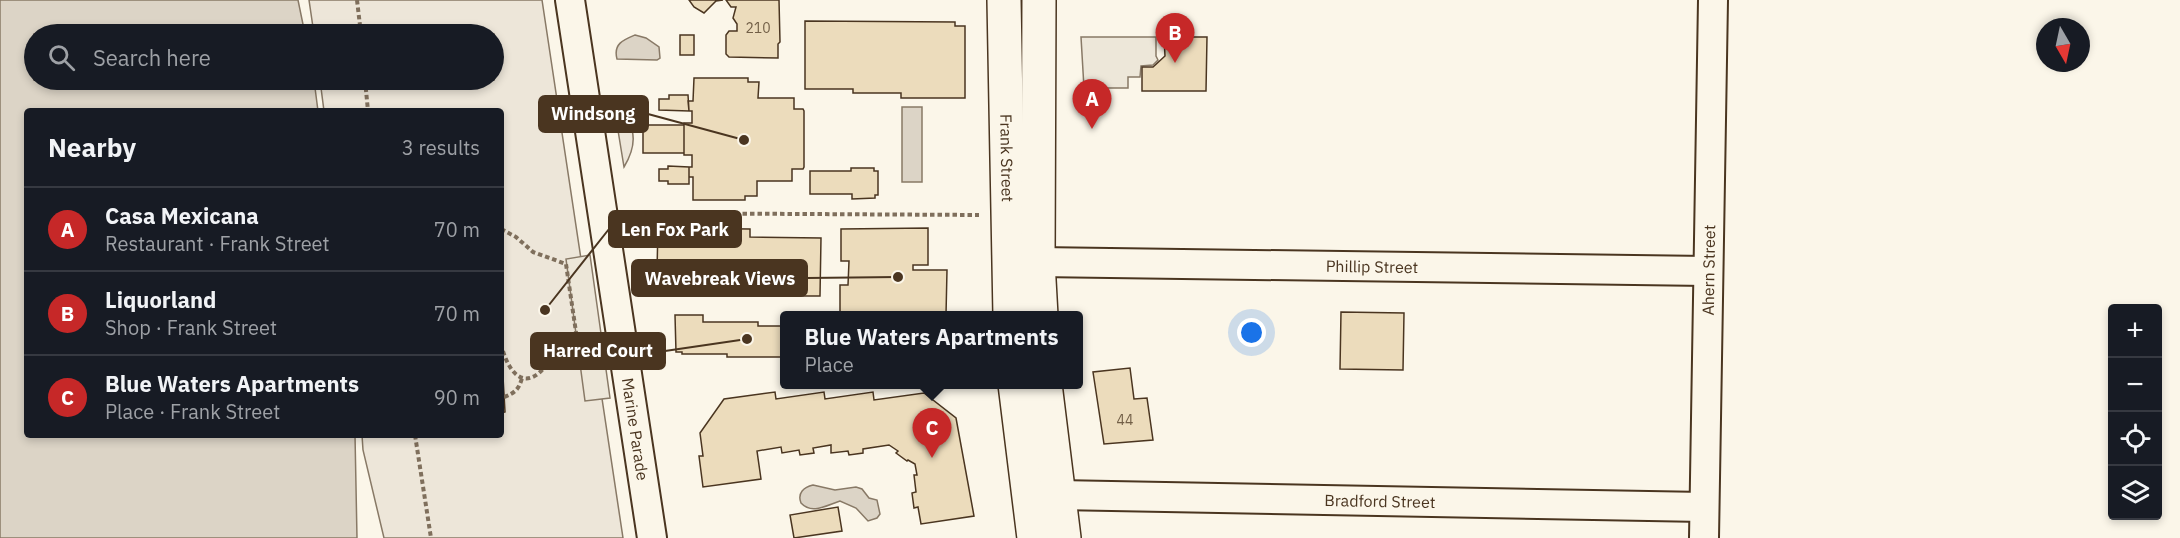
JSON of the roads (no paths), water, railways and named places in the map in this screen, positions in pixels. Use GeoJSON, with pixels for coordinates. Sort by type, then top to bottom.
{"type":"FeatureCollection","features":[{"type":"Feature","properties":{"kind":"highway","name":"Frank Street"},"geometry":{"type":"LineString","coordinates":[[1004,0],[1010,311]]}},
{"type":"Feature","properties":{"kind":"highway","name":"Frank Street"},"geometry":{"type":"LineString","coordinates":[[1039,0],[1038,262],[1041,311]]}},
{"type":"Feature","properties":{"kind":"highway"},"geometry":{"type":"LineString","coordinates":[[1016,389],[1034,538]]}},
{"type":"Feature","properties":{"kind":"highway"},"geometry":{"type":"LineString","coordinates":[[1046,389],[1064,538]]}},
{"type":"Feature","properties":{"kind":"street","name":"Marine Parade"},"geometry":{"type":"LineString","coordinates":[[570,0],[652,538]]}},
{"type":"Feature","properties":{"kind":"street","name":"Ahern Street"},"geometry":{"type":"LineString","coordinates":[[1704,538],[1713,0]]}},
{"type":"Feature","properties":{"kind":"street","name":"Phillip Street"},"geometry":{"type":"LineString","coordinates":[[1038,262],[1707,271]]}},
{"type":"Feature","properties":{"kind":"street","name":"Bradford Street"},"geometry":{"type":"LineString","coordinates":[[1058,495],[1704,507]]}},
{"type":"Feature","properties":{"kind":"place","name":"Liquorland"},"geometry":{"type":"Point","coordinates":[1175,63]}},
{"type":"Feature","properties":{"kind":"place","name":"Casa Mexicana"},"geometry":{"type":"Point","coordinates":[1092,129]}},
{"type":"Feature","properties":{"kind":"place","name":"Windsong"},"geometry":{"type":"Point","coordinates":[744,140]}},
{"type":"Feature","properties":{"kind":"place","name":"Wavebreak Views"},"geometry":{"type":"Point","coordinates":[898,277]}},
{"type":"Feature","properties":{"kind":"place","name":"Len Fox Park"},"geometry":{"type":"Point","coordinates":[545,310]}},
{"type":"Feature","properties":{"kind":"place","name":"Harred Court"},"geometry":{"type":"Point","coordinates":[747,339]}},
{"type":"Feature","properties":{"kind":"place","name":"Blue Waters Apartments"},"geometry":{"type":"Point","coordinates":[932,458]}}]}
